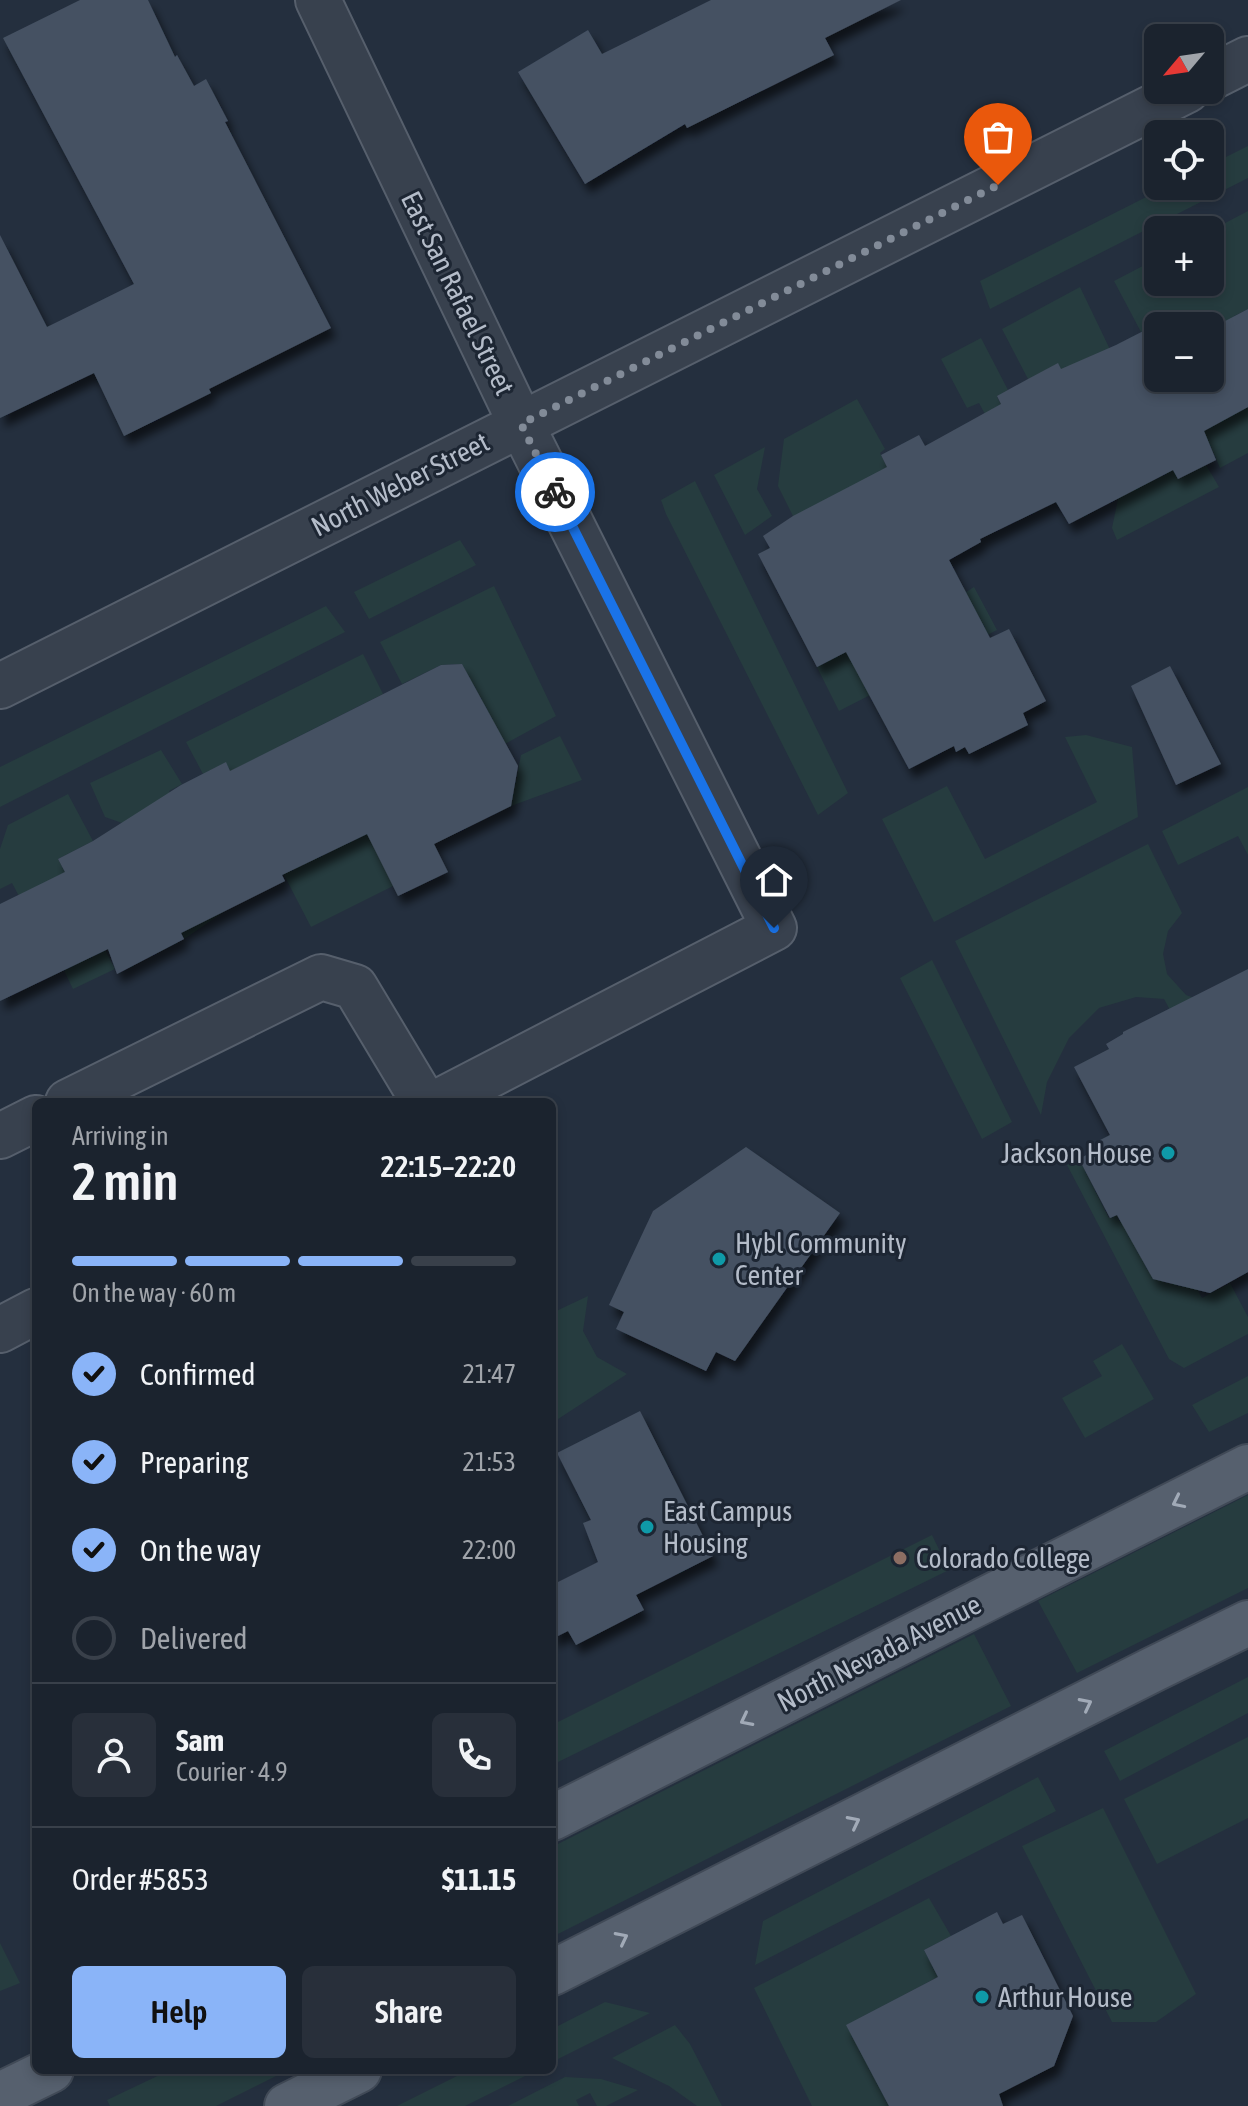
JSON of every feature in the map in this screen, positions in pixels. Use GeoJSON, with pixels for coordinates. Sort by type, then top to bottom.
{"type":"FeatureCollection","features":[{"type":"Feature","properties":{"kind":"main road","name":"North Nevada Avenue"},"geometry":{"type":"LineString","coordinates":[[556,1816],[1248,1467]]}},
{"type":"Feature","properties":{"kind":"main road"},"geometry":{"type":"LineString","coordinates":[[556,1971],[1248,1623]]}},
{"type":"Feature","properties":{"kind":"main road"},"geometry":{"type":"LineString","coordinates":[[0,2095],[43,2074]]}},
{"type":"Feature","properties":{"kind":"main road"},"geometry":{"type":"LineString","coordinates":[[287,2106],[351,2074]]}},
{"type":"Feature","properties":{"kind":"street","name":"East San Rafael Street"},"geometry":{"type":"LineString","coordinates":[[318,0],[521,424],[774,928],[446,1098]]}},
{"type":"Feature","properties":{"kind":"street"},"geometry":{"type":"LineString","coordinates":[[1224,71],[1248,59]]}},
{"type":"Feature","properties":{"kind":"street","name":"North Weber Street"},"geometry":{"type":"LineString","coordinates":[[0,686],[1159,104]]}},
{"type":"Feature","properties":{"kind":"street"},"geometry":{"type":"LineString","coordinates":[[76,1098],[321,977],[355,987],[422,1098]]}},
{"type":"Feature","properties":{"kind":"street"},"geometry":{"type":"LineString","coordinates":[[0,1136],[32,1120]]}},
{"type":"Feature","properties":{"kind":"street"},"geometry":{"type":"LineString","coordinates":[[0,1330],[32,1313]]}},
{"type":"Feature","properties":{"kind":"green space"},"geometry":{"type":"Polygon","coordinates":[[[1248,146],[1248,178],[1224,190],[1224,158],[1248,146]]]}},
{"type":"Feature","properties":{"kind":"green space"},"geometry":{"type":"Polygon","coordinates":[[[1144,198],[1205,200],[1173,216],[1144,216],[1144,231],[990,309],[980,281],[1144,198]]]}},
{"type":"Feature","properties":{"kind":"green space"},"geometry":{"type":"Polygon","coordinates":[[[1248,211],[1248,309],[1234,316],[1224,340],[1224,312],[1144,312],[1144,330],[1141,332],[1114,281],[1144,265],[1144,296],[1224,296],[1224,224],[1248,211]]]}},
{"type":"Feature","properties":{"kind":"green space"},"geometry":{"type":"Polygon","coordinates":[[[1080,287],[1178,479],[1206,465],[1219,487],[1117,540],[1112,528],[1118,499],[1114,491],[1028,379],[1002,329],[1080,287]]]}},
{"type":"Feature","properties":{"kind":"green space"},"geometry":{"type":"Polygon","coordinates":[[[981,338],[1008,390],[997,397],[1009,420],[993,429],[979,403],[967,408],[941,359],[981,338]]]}},
{"type":"Feature","properties":{"kind":"green space"},"geometry":{"type":"Polygon","coordinates":[[[1224,356],[1248,401],[1248,453],[1220,468],[1201,433],[1221,421],[1214,392],[1224,392],[1224,356]]]}},
{"type":"Feature","properties":{"kind":"green space"},"geometry":{"type":"Polygon","coordinates":[[[857,399],[885,449],[880,453],[887,467],[966,592],[974,587],[997,630],[839,711],[817,667],[889,630],[793,516],[778,486],[784,439],[857,399]]]}},
{"type":"Feature","properties":{"kind":"green space"},"geometry":{"type":"Polygon","coordinates":[[[765,447],[757,489],[772,516],[745,535],[714,475],[765,447]]]}},
{"type":"Feature","properties":{"kind":"green space"},"geometry":{"type":"Polygon","coordinates":[[[695,481],[848,793],[818,815],[666,514],[661,500],[695,481]]]}},
{"type":"Feature","properties":{"kind":"green space"},"geometry":{"type":"Polygon","coordinates":[[[460,540],[476,565],[369,619],[354,592],[460,540]]]}},
{"type":"Feature","properties":{"kind":"green space"},"geometry":{"type":"Polygon","coordinates":[[[494,586],[556,716],[505,744],[462,664],[441,665],[402,684],[380,642],[494,586]]]}},
{"type":"Feature","properties":{"kind":"green space"},"geometry":{"type":"Polygon","coordinates":[[[326,606],[345,632],[0,807],[0,767],[326,606]]]}},
{"type":"Feature","properties":{"kind":"green space"},"geometry":{"type":"Polygon","coordinates":[[[363,654],[383,694],[282,745],[367,834],[393,886],[311,927],[226,763],[203,774],[186,742],[363,654]]]}},
{"type":"Feature","properties":{"kind":"green space"},"geometry":{"type":"Polygon","coordinates":[[[1086,735],[1132,747],[1138,817],[934,922],[882,819],[947,786],[985,859],[1097,802],[1065,737],[1086,735]]]}},
{"type":"Feature","properties":{"kind":"green space"},"geometry":{"type":"Polygon","coordinates":[[[560,736],[582,780],[511,806],[521,755],[560,736]]]}},
{"type":"Feature","properties":{"kind":"green space"},"geometry":{"type":"Polygon","coordinates":[[[161,750],[182,784],[169,791],[228,909],[184,939],[122,823],[105,817],[90,783],[161,750]]]}},
{"type":"Feature","properties":{"kind":"green space"},"geometry":{"type":"Polygon","coordinates":[[[1248,787],[1248,855],[1238,836],[1178,865],[1162,831],[1248,787]]]}},
{"type":"Feature","properties":{"kind":"green space"},"geometry":{"type":"Polygon","coordinates":[[[68,794],[93,841],[58,859],[115,969],[73,989],[53,948],[48,951],[12,883],[0,889],[0,849],[8,825],[68,794]]]}},
{"type":"Feature","properties":{"kind":"green space"},"geometry":{"type":"Polygon","coordinates":[[[1148,844],[1182,913],[1168,931],[1163,954],[1167,974],[1186,995],[1211,1004],[1204,1072],[1164,999],[1136,997],[1099,1008],[1069,1038],[1047,1082],[1041,1115],[955,941],[1148,844]]]}},
{"type":"Feature","properties":{"kind":"green space"},"geometry":{"type":"Polygon","coordinates":[[[932,960],[1012,1122],[982,1139],[900,978],[932,960]]]}},
{"type":"Feature","properties":{"kind":"green space"},"geometry":{"type":"Polygon","coordinates":[[[1079,1159],[1109,1218],[1128,1209],[1142,1236],[1140,1256],[1153,1279],[1172,1284],[1189,1274],[1202,1298],[1230,1283],[1248,1317],[1248,1334],[1184,1368],[1169,1359],[1067,1165],[1079,1159]]]}},
{"type":"Feature","properties":{"kind":"green space"},"geometry":{"type":"Polygon","coordinates":[[[588,1296],[583,1331],[597,1357],[627,1374],[556,1420],[556,1311],[588,1296]]]}},
{"type":"Feature","properties":{"kind":"green space"},"geometry":{"type":"Polygon","coordinates":[[[1122,1344],[1154,1399],[1085,1438],[1062,1398],[1102,1376],[1093,1361],[1122,1344]]]}},
{"type":"Feature","properties":{"kind":"green space"},"geometry":{"type":"Polygon","coordinates":[[[1248,1376],[1248,1413],[1209,1432],[1192,1405],[1248,1376]]]}},
{"type":"Feature","properties":{"kind":"green space"},"geometry":{"type":"Polygon","coordinates":[[[1248,1495],[1248,1588],[1077,1673],[1038,1601],[1248,1495]]]}},
{"type":"Feature","properties":{"kind":"green space"},"geometry":{"type":"Polygon","coordinates":[[[932,1535],[949,1570],[556,1763],[556,1723],[932,1535]]]}},
{"type":"Feature","properties":{"kind":"green space"},"geometry":{"type":"Polygon","coordinates":[[[974,1634],[1011,1706],[556,1935],[556,1845],[974,1634]]]}},
{"type":"Feature","properties":{"kind":"green space"},"geometry":{"type":"Polygon","coordinates":[[[1248,1677],[1248,1713],[1120,1781],[1104,1751],[1248,1677]]]}},
{"type":"Feature","properties":{"kind":"green space"},"geometry":{"type":"Polygon","coordinates":[[[1248,1737],[1248,1818],[1157,1864],[1124,1799],[1248,1737]]]}},
{"type":"Feature","properties":{"kind":"green space"},"geometry":{"type":"Polygon","coordinates":[[[1038,1777],[1056,1811],[755,1965],[763,1921],[1038,1777]]]}},
{"type":"Feature","properties":{"kind":"green space"},"geometry":{"type":"Polygon","coordinates":[[[1103,1808],[1196,1994],[1156,2022],[1112,2022],[1022,1846],[1103,1808]]]}},
{"type":"Feature","properties":{"kind":"green space"},"geometry":{"type":"Polygon","coordinates":[[[929,1898],[951,1936],[924,1950],[938,1977],[847,2025],[889,2106],[812,2106],[754,1988],[929,1898]]]}},
{"type":"Feature","properties":{"kind":"green space"},"geometry":{"type":"Polygon","coordinates":[[[0,1943],[20,1983],[0,1991],[0,1943]]]}},
{"type":"Feature","properties":{"kind":"green space"},"geometry":{"type":"Polygon","coordinates":[[[605,2002],[650,2013],[556,2060],[556,2027],[605,2002]]]}},
{"type":"Feature","properties":{"kind":"green space"},"geometry":{"type":"Polygon","coordinates":[[[675,2025],[690,2044],[722,2106],[697,2106],[669,2086],[612,2058],[675,2025]]]}},
{"type":"Feature","properties":{"kind":"green space"},"geometry":{"type":"Polygon","coordinates":[[[162,2074],[280,2074],[216,2106],[110,2106],[107,2100],[162,2074]]]}},
{"type":"Feature","properties":{"kind":"green space"},"geometry":{"type":"Polygon","coordinates":[[[461,2074],[529,2074],[465,2106],[397,2106],[461,2074]]]}},
{"type":"Feature","properties":{"kind":"green space"},"geometry":{"type":"Polygon","coordinates":[[[565,2077],[601,2079],[638,2090],[606,2106],[597,2106],[590,2093],[576,2100],[579,2106],[508,2106],[565,2077]]]}},
{"type":"Feature","properties":{"kind":"building"},"geometry":{"type":"Polygon","coordinates":[[[80,0],[148,0],[175,57],[177,55],[194,86],[206,79],[331,328],[124,436],[94,373],[0,418],[0,235],[47,327],[134,284],[3,38],[80,0]]]}},
{"type":"Feature","properties":{"kind":"building"},"geometry":{"type":"Polygon","coordinates":[[[711,0],[901,0],[825,38],[834,55],[687,128],[685,124],[585,184],[518,72],[588,30],[602,54],[711,0]]]}},
{"type":"Feature","properties":{"kind":"building"},"geometry":{"type":"Polygon","coordinates":[[[1248,309],[1248,407],[1204,431],[1216,460],[1178,479],[1173,470],[1069,524],[1056,502],[980,539],[981,542],[949,560],[990,638],[1009,629],[1046,701],[1023,713],[1028,725],[969,754],[965,747],[956,752],[954,746],[909,769],[846,652],[817,667],[758,554],[770,548],[763,536],[793,516],[887,467],[881,455],[919,435],[925,446],[1001,404],[997,396],[1058,363],[1061,369],[1144,331],[1144,392],[1224,392],[1224,322],[1248,309]]]}},
{"type":"Feature","properties":{"kind":"building"},"geometry":{"type":"Polygon","coordinates":[[[462,664],[518,766],[511,806],[434,844],[448,872],[398,896],[367,834],[282,875],[285,881],[181,933],[184,939],[117,974],[108,949],[0,1001],[0,904],[65,872],[58,859],[93,841],[181,785],[226,762],[230,771],[441,665],[462,664]]]}},
{"type":"Feature","properties":{"kind":"building"},"geometry":{"type":"Polygon","coordinates":[[[1170,666],[1221,764],[1176,785],[1131,686],[1170,666]]]}},
{"type":"Feature","properties":{"kind":"building","name":"Jackson House"},"geometry":{"type":"Polygon","coordinates":[[[1248,969],[1248,1272],[1210,1293],[1153,1279],[1117,1215],[1110,1218],[1079,1159],[1099,1148],[1096,1142],[1110,1135],[1074,1067],[1109,1049],[1106,1044],[1123,1032],[1248,969]]]}},
{"type":"Feature","properties":{"kind":"building","name":"Hybl Community Center"},"geometry":{"type":"Polygon","coordinates":[[[746,1147],[840,1213],[735,1361],[716,1352],[706,1371],[616,1329],[624,1312],[609,1305],[653,1211],[746,1147]]]}},
{"type":"Feature","properties":{"kind":"building","name":"East Campus Housing"},"geometry":{"type":"Polygon","coordinates":[[[640,1411],[713,1556],[636,1595],[644,1610],[576,1645],[568,1631],[556,1637],[556,1583],[598,1562],[583,1523],[591,1520],[557,1453],[640,1411]]]}},
{"type":"Feature","properties":{"kind":"building","name":"Arthur House"},"geometry":{"type":"Polygon","coordinates":[[[997,1912],[1003,1924],[1022,1915],[1073,2016],[1054,2066],[999,2094],[1003,2106],[889,2106],[846,2025],[938,1977],[924,1950],[997,1912]]]}},
{"type":"Feature","properties":{"kind":"way so far"},"geometry":{"type":"LineString","coordinates":[[555,492],[521,424],[998,185]]}},
{"type":"Feature","properties":{"kind":"place","name":"Jackson House"},"geometry":{"type":"Point","coordinates":[1168,1153]}},
{"type":"Feature","properties":{"kind":"place","name":"Hybl Community Center"},"geometry":{"type":"Point","coordinates":[719,1259]}},
{"type":"Feature","properties":{"kind":"place","name":"East Campus Housing"},"geometry":{"type":"Point","coordinates":[647,1527]}},
{"type":"Feature","properties":{"kind":"place","name":"Colorado College"},"geometry":{"type":"Point","coordinates":[900,1558]}},
{"type":"Feature","properties":{"kind":"place","name":"Arthur House"},"geometry":{"type":"Point","coordinates":[982,1997]}},
{"type":"Feature","properties":{"kind":"route"},"geometry":{"type":"LineString","coordinates":[[555,492],[774,928]]}}]}
